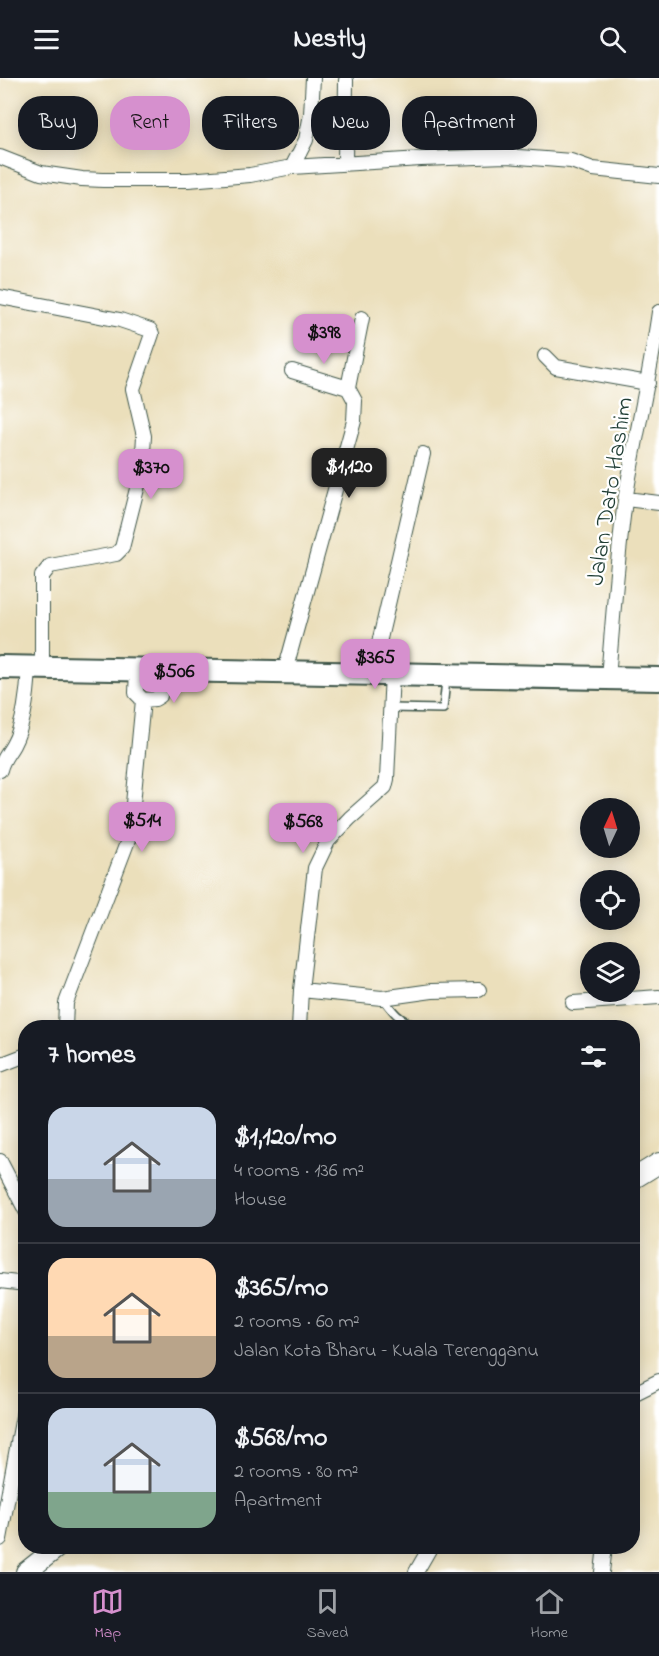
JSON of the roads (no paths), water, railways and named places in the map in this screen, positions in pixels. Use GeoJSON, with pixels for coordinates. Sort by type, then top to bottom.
{"type":"FeatureCollection","features":[{"type":"Feature","properties":{"kind":"main road"},"geometry":{"type":"LineString","coordinates":[[0,667],[285,670],[659,679]]}},
{"type":"Feature","properties":{"kind":"main road"},"geometry":{"type":"LineString","coordinates":[[640,1175],[659,1163]]}},
{"type":"Feature","properties":{"kind":"main road"},"geometry":{"type":"LineString","coordinates":[[34,1569],[50,1554]]}},
{"type":"Feature","properties":{"kind":"street"},"geometry":{"type":"LineString","coordinates":[[292,168],[306,140],[311,114],[313,78]]}},
{"type":"Feature","properties":{"kind":"street"},"geometry":{"type":"LineString","coordinates":[[345,164],[346,80]]}},
{"type":"Feature","properties":{"kind":"street"},"geometry":{"type":"LineString","coordinates":[[0,157],[40,173],[92,179],[188,180],[250,175],[292,168],[506,156],[571,161],[593,169],[659,176]]}},
{"type":"Feature","properties":{"kind":"street"},"geometry":{"type":"LineString","coordinates":[[0,297],[120,320],[150,330],[152,334],[133,389],[144,436],[143,458],[123,548],[116,554],[50,566],[42,576],[36,667],[28,687],[14,744],[0,770]]}},
{"type":"Feature","properties":{"kind":"street","name":"Jalan Dato Hashim"},"geometry":{"type":"LineString","coordinates":[[608,678],[626,499],[648,383],[655,368],[659,312]]}},
{"type":"Feature","properties":{"kind":"street"},"geometry":{"type":"LineString","coordinates":[[285,670],[354,421],[355,401],[348,388],[362,318]]}},
{"type":"Feature","properties":{"kind":"street"},"geometry":{"type":"LineString","coordinates":[[545,356],[556,368],[648,383]]}},
{"type":"Feature","properties":{"kind":"street"},"geometry":{"type":"LineString","coordinates":[[292,371],[348,388]]}},
{"type":"Feature","properties":{"kind":"street"},"geometry":{"type":"LineString","coordinates":[[299,1020],[315,868],[328,841],[385,787],[387,779],[389,708],[382,673],[423,454]]}},
{"type":"Feature","properties":{"kind":"street"},"geometry":{"type":"LineString","coordinates":[[626,499],[659,503]]}},
{"type":"Feature","properties":{"kind":"street"},"geometry":{"type":"LineString","coordinates":[[137,669],[136,693],[143,700],[160,696],[162,669]]}},
{"type":"Feature","properties":{"kind":"street"},"geometry":{"type":"LineString","coordinates":[[65,1020],[66,1003],[130,835],[143,700]]}},
{"type":"Feature","properties":{"kind":"street"},"geometry":{"type":"LineString","coordinates":[[301,990],[382,998],[432,991],[479,990]]}},
{"type":"Feature","properties":{"kind":"street"},"geometry":{"type":"LineString","coordinates":[[573,1003],[659,997]]}},
{"type":"Feature","properties":{"kind":"street"},"geometry":{"type":"LineString","coordinates":[[0,1065],[18,1058]]}},
{"type":"Feature","properties":{"kind":"street"},"geometry":{"type":"LineString","coordinates":[[0,1161],[18,1196]]}},
{"type":"Feature","properties":{"kind":"street"},"geometry":{"type":"LineString","coordinates":[[0,1281],[18,1283]]}},
{"type":"Feature","properties":{"kind":"street"},"geometry":{"type":"LineString","coordinates":[[640,1390],[659,1381]]}},
{"type":"Feature","properties":{"kind":"street"},"geometry":{"type":"LineString","coordinates":[[0,1539],[18,1443]]}},
{"type":"Feature","properties":{"kind":"street"},"geometry":{"type":"LineString","coordinates":[[416,1572],[426,1554]]}},
{"type":"Feature","properties":{"kind":"street"},"geometry":{"type":"LineString","coordinates":[[602,1572],[604,1554]]}},
{"type":"Feature","properties":{"kind":"lane"},"geometry":{"type":"LineString","coordinates":[[389,708],[443,709],[447,674]]}},
{"type":"Feature","properties":{"kind":"lane"},"geometry":{"type":"LineString","coordinates":[[382,998],[391,1006],[394,1014],[404,1020]]}}]}
